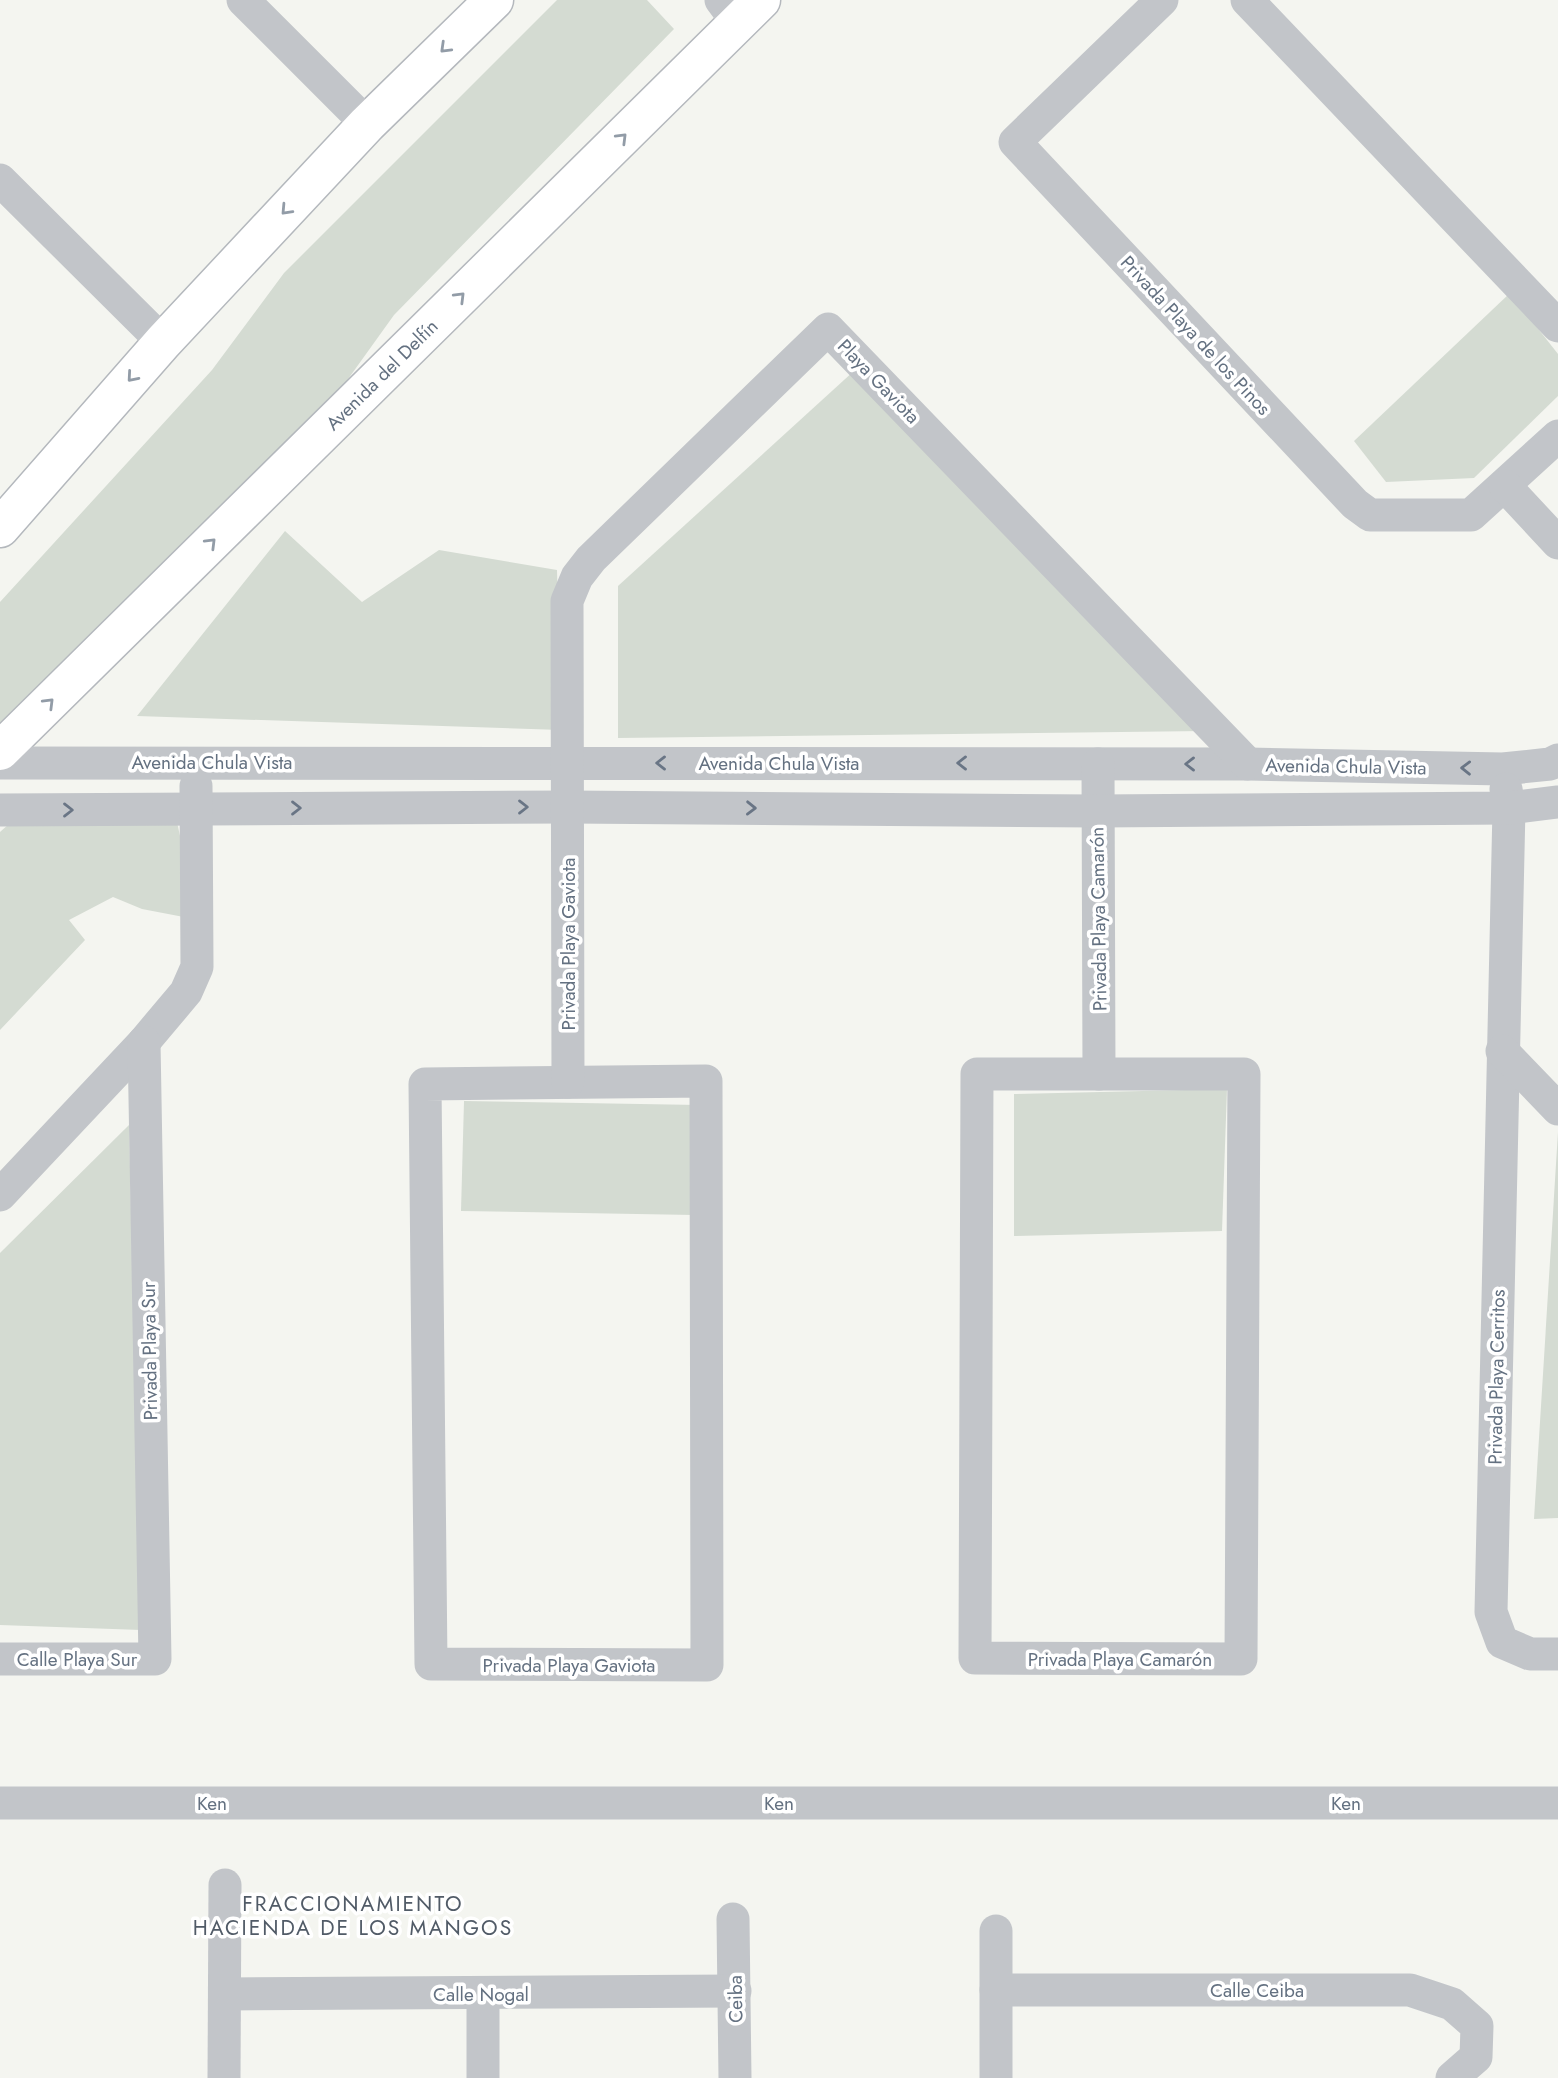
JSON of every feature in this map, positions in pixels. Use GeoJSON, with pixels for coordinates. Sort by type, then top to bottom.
{"type":"FeatureCollection","features":[{"type":"Feature","properties":{"kind":"street"},"geometry":{"type":"LineString","coordinates":[[243,0],[367,124]]}},
{"type":"Feature","properties":{"kind":"street"},"geometry":{"type":"LineString","coordinates":[[0,528],[163,342],[367,124],[494,0]]}},
{"type":"Feature","properties":{"kind":"street","name":"Privada Playa de los Pinos"},"geometry":{"type":"LineString","coordinates":[[1163,0],[1015,142],[1355,504],[1370,515],[1471,515],[1558,436]]}},
{"type":"Feature","properties":{"kind":"street"},"geometry":{"type":"LineString","coordinates":[[1247,0],[1558,326]]}},
{"type":"Feature","properties":{"kind":"street","name":"Avenida del Delfín"},"geometry":{"type":"LineString","coordinates":[[0,751],[740,8]]}},
{"type":"Feature","properties":{"kind":"street"},"geometry":{"type":"LineString","coordinates":[[0,180],[163,342]]}},
{"type":"Feature","properties":{"kind":"street","name":"Playa Gaviota"},"geometry":{"type":"LineString","coordinates":[[568,807],[567,601],[577,577],[591,559],[828,328],[1248,764]]}},
{"type":"Feature","properties":{"kind":"street"},"geometry":{"type":"LineString","coordinates":[[1505,486],[1558,543]]}},
{"type":"Feature","properties":{"kind":"street","name":"Avenida Chula Vista"},"geometry":{"type":"LineString","coordinates":[[0,763],[1248,764],[1503,769],[1549,764],[1558,760]]}},
{"type":"Feature","properties":{"kind":"street"},"geometry":{"type":"LineString","coordinates":[[0,1195],[144,1042],[186,992],[197,967],[196,762]]}},
{"type":"Feature","properties":{"kind":"street","name":"Privada Playa Camarón"},"geometry":{"type":"LineString","coordinates":[[1098,764],[1099,1074]]}},
{"type":"Feature","properties":{"kind":"street","name":"Privada Playa Cerritos"},"geometry":{"type":"LineString","coordinates":[[1503,769],[1509,808],[1491,1612],[1502,1642],[1530,1654],[1558,1654]]}},
{"type":"Feature","properties":{"kind":"street"},"geometry":{"type":"LineString","coordinates":[[0,810],[568,807],[1097,811],[1509,808],[1558,802]]}},
{"type":"Feature","properties":{"kind":"street","name":"Privada Playa Gaviota"},"geometry":{"type":"LineString","coordinates":[[568,807],[568,1082]]}},
{"type":"Feature","properties":{"kind":"street","name":"Privada Playa Sur"},"geometry":{"type":"LineString","coordinates":[[144,1042],[155,1660]]}},
{"type":"Feature","properties":{"kind":"street"},"geometry":{"type":"LineString","coordinates":[[1502,1051],[1558,1110]]}},
{"type":"Feature","properties":{"kind":"street","name":"Privada Playa Camarón"},"geometry":{"type":"LineString","coordinates":[[977,1074],[1099,1074],[1244,1074],[1241,1660],[975,1658],[977,1074]]}},
{"type":"Feature","properties":{"kind":"street","name":"Privada Playa Gaviota"},"geometry":{"type":"LineString","coordinates":[[706,1081],[707,1665],[431,1664],[425,1084],[568,1082],[706,1081]]}},
{"type":"Feature","properties":{"kind":"street","name":"Calle Playa Sur"},"geometry":{"type":"LineString","coordinates":[[0,1659],[155,1660]]}},
{"type":"Feature","properties":{"kind":"street","name":"Ken"},"geometry":{"type":"LineString","coordinates":[[0,1803],[1558,1803]]}},
{"type":"Feature","properties":{"kind":"street"},"geometry":{"type":"LineString","coordinates":[[225,1885],[225,2078]]}},
{"type":"Feature","properties":{"kind":"street","name":"Ceiba"},"geometry":{"type":"LineString","coordinates":[[733,1919],[735,2078]]}},
{"type":"Feature","properties":{"kind":"street"},"geometry":{"type":"LineString","coordinates":[[996,1931],[996,2078]]}},
{"type":"Feature","properties":{"kind":"street","name":"Calle Ceiba"},"geometry":{"type":"LineString","coordinates":[[996,1990],[1410,1990],[1452,2004],[1477,2025],[1464,2067]]}},
{"type":"Feature","properties":{"kind":"street","name":"Calle Nogal"},"geometry":{"type":"LineString","coordinates":[[226,1994],[735,1991]]}},
{"type":"Feature","properties":{"kind":"street"},"geometry":{"type":"LineString","coordinates":[[483,1994],[483,2078]]}},
{"type":"Feature","properties":{"kind":"shaded area"},"geometry":{"type":"Polygon","coordinates":[[[557,0],[647,0],[674,29],[394,315],[305,439],[4,726],[0,723],[0,602],[212,370],[284,273],[557,0]]]}},
{"type":"Feature","properties":{"kind":"shaded area"},"geometry":{"type":"Polygon","coordinates":[[[1510,293],[1558,354],[1558,396],[1474,478],[1386,482],[1354,441],[1510,293]]]}},
{"type":"Feature","properties":{"kind":"shaded area"},"geometry":{"type":"Polygon","coordinates":[[[855,370],[1205,731],[618,738],[618,586],[855,370]]]}},
{"type":"Feature","properties":{"kind":"shaded area"},"geometry":{"type":"Polygon","coordinates":[[[285,531],[362,602],[439,550],[557,570],[561,730],[137,716],[285,531]]]}},
{"type":"Feature","properties":{"kind":"shaded area"},"geometry":{"type":"Polygon","coordinates":[[[177,822],[186,864],[189,918],[142,909],[113,897],[69,920],[85,940],[0,1030],[0,832],[9,824],[177,822]]]}},
{"type":"Feature","properties":{"kind":"shaded area"},"geometry":{"type":"Polygon","coordinates":[[[1227,1089],[1222,1231],[1014,1236],[1014,1094],[1227,1089]]]}},
{"type":"Feature","properties":{"kind":"shaded area"},"geometry":{"type":"Polygon","coordinates":[[[464,1101],[699,1105],[694,1215],[461,1211],[464,1101]]]}},
{"type":"Feature","properties":{"kind":"shaded area"},"geometry":{"type":"Polygon","coordinates":[[[129,1125],[141,1630],[0,1625],[0,1253],[129,1125]]]}},
{"type":"Feature","properties":{"kind":"shaded area"},"geometry":{"type":"Polygon","coordinates":[[[1558,1132],[1558,1518],[1534,1519],[1558,1132]]]}},
{"type":"Feature","properties":{"kind":"district","name":"FRACCIONAMIENTO HACIENDA DE LOS MANGOS"},"geometry":{"type":"Point","coordinates":[353,1916]}}]}
